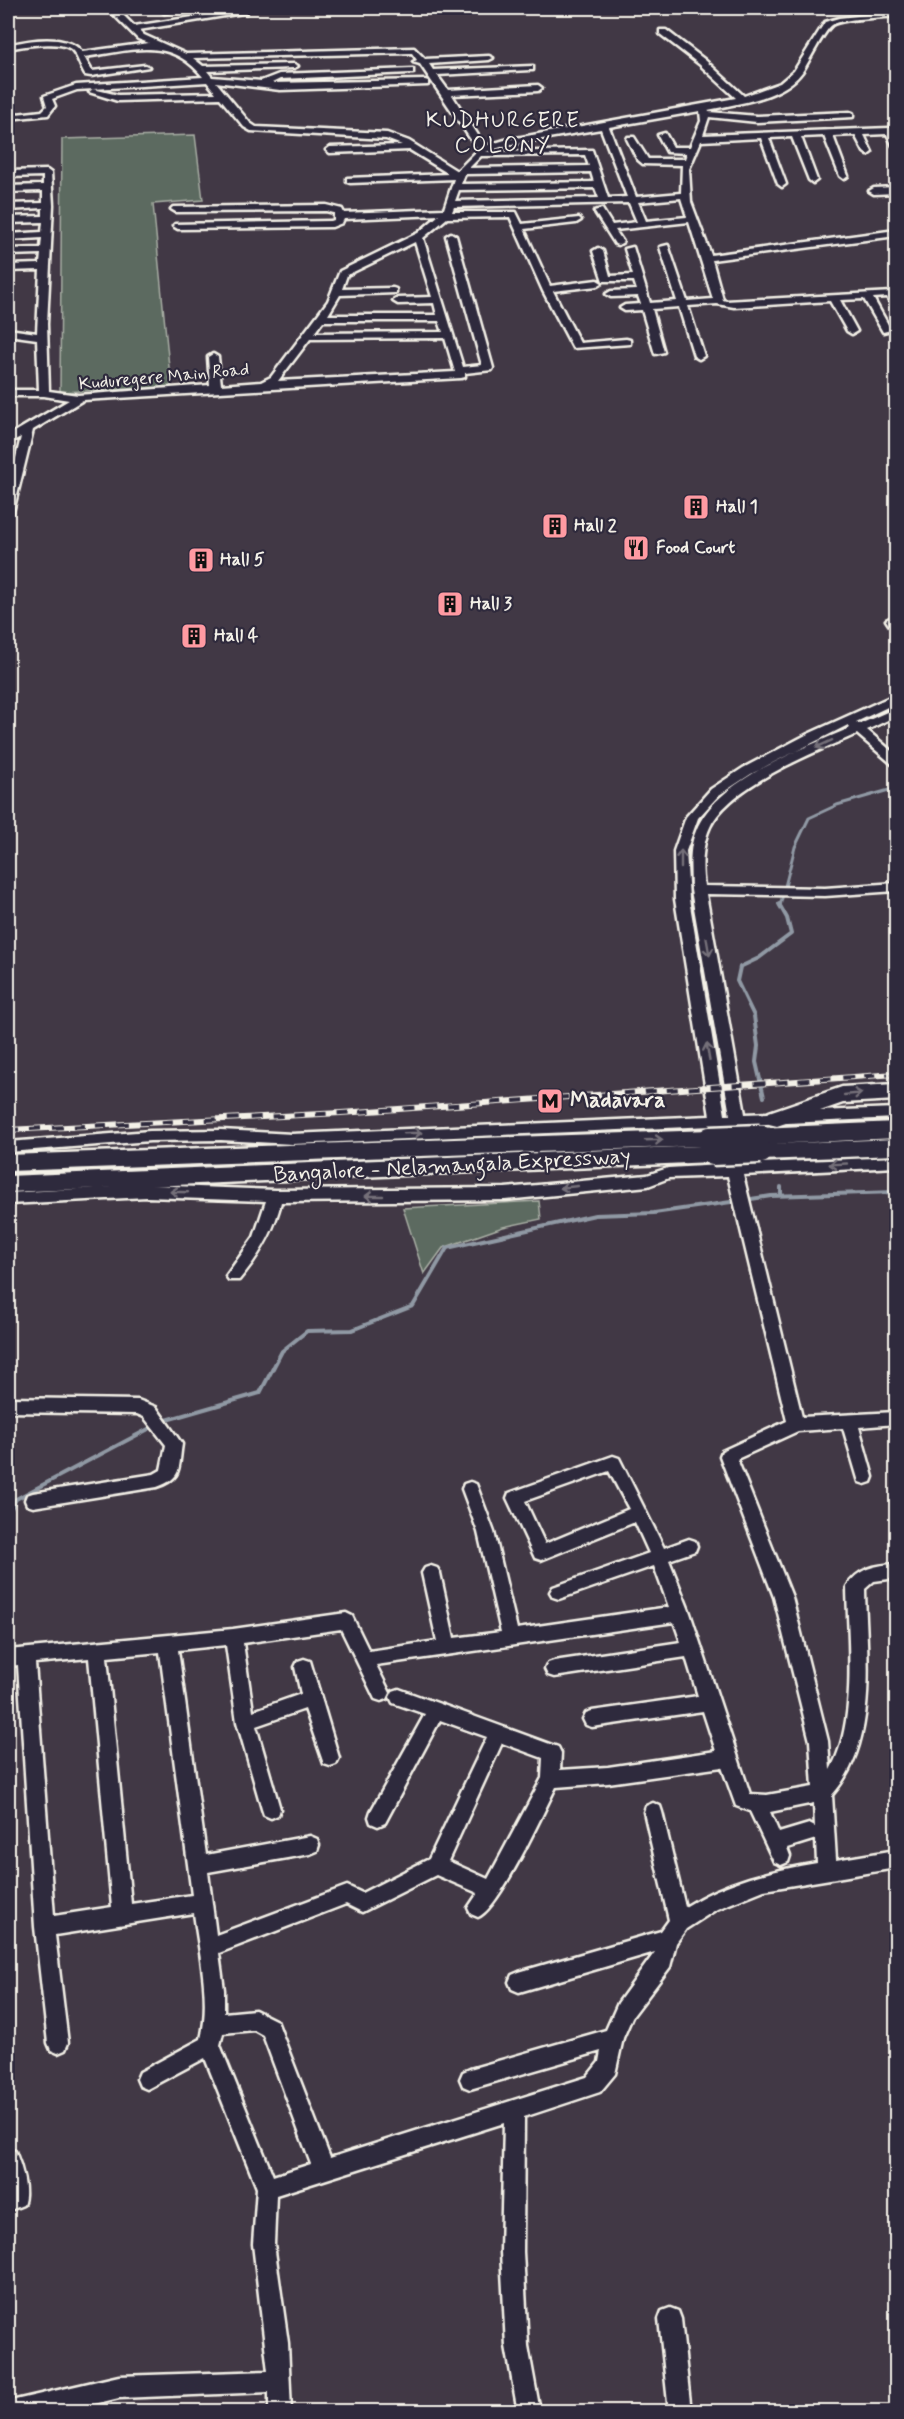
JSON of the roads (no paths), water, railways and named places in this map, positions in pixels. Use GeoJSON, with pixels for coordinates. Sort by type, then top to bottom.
{"type":"FeatureCollection","features":[{"type":"Feature","properties":{"kind":"highway"},"geometry":{"type":"LineString","coordinates":[[777,1118],[842,1095],[897,1092]]}},
{"type":"Feature","properties":{"kind":"highway","name":"Bangalore - Nelamangala Expressway"},"geometry":{"type":"LineString","coordinates":[[761,1144],[897,1130]]}},
{"type":"Feature","properties":{"kind":"highway","name":"Bangalore - Nelamangala Expressway"},"geometry":{"type":"LineString","coordinates":[[8,1184],[221,1176],[714,1138]]}},
{"type":"Feature","properties":{"kind":"highway","name":"Bangalore - Nelamangala Expressway"},"geometry":{"type":"LineString","coordinates":[[8,1163],[714,1138],[761,1144],[897,1147]]}},
{"type":"Feature","properties":{"kind":"highway"},"geometry":{"type":"LineString","coordinates":[[8,1154],[42,1150],[233,1144],[292,1139]]}},
{"type":"Feature","properties":{"kind":"highway"},"geometry":{"type":"LineString","coordinates":[[221,1176],[344,1183],[553,1175],[652,1168],[668,1173]]}},
{"type":"Feature","properties":{"kind":"street"},"geometry":{"type":"LineString","coordinates":[[113,10],[142,8]]}},
{"type":"Feature","properties":{"kind":"street"},"geometry":{"type":"LineString","coordinates":[[160,8],[164,11],[185,8]]}},
{"type":"Feature","properties":{"kind":"street"},"geometry":{"type":"LineString","coordinates":[[843,8],[853,19]]}},
{"type":"Feature","properties":{"kind":"street"},"geometry":{"type":"LineString","coordinates":[[113,10],[141,38],[185,56],[201,69],[247,125],[254,129],[387,136],[399,139],[442,168],[459,174]]}},
{"type":"Feature","properties":{"kind":"street"},"geometry":{"type":"LineString","coordinates":[[132,29],[243,11]]}},
{"type":"Feature","properties":{"kind":"street"},"geometry":{"type":"LineString","coordinates":[[448,210],[459,174],[480,153],[505,143],[704,111],[742,99],[783,85],[797,73],[828,24],[897,14]]}},
{"type":"Feature","properties":{"kind":"street"},"geometry":{"type":"LineString","coordinates":[[663,32],[702,62],[742,99]]}},
{"type":"Feature","properties":{"kind":"street"},"geometry":{"type":"LineString","coordinates":[[8,47],[24,44],[70,46],[76,49],[88,73],[120,70],[147,71],[133,48]]}},
{"type":"Feature","properties":{"kind":"street"},"geometry":{"type":"LineString","coordinates":[[79,55],[156,45]]}},
{"type":"Feature","properties":{"kind":"street"},"geometry":{"type":"LineString","coordinates":[[185,56],[414,50],[446,93],[480,153]]}},
{"type":"Feature","properties":{"kind":"street"},"geometry":{"type":"LineString","coordinates":[[109,51],[120,70]]}},
{"type":"Feature","properties":{"kind":"street"},"geometry":{"type":"LineString","coordinates":[[201,69],[489,58]]}},
{"type":"Feature","properties":{"kind":"street"},"geometry":{"type":"LineString","coordinates":[[431,73],[530,68]]}},
{"type":"Feature","properties":{"kind":"street"},"geometry":{"type":"LineString","coordinates":[[262,84],[279,76],[410,71]]}},
{"type":"Feature","properties":{"kind":"street"},"geometry":{"type":"LineString","coordinates":[[8,117],[45,113],[51,106],[47,98],[76,88],[209,79],[280,87],[425,83]]}},
{"type":"Feature","properties":{"kind":"street"},"geometry":{"type":"LineString","coordinates":[[56,86],[76,88],[118,98],[221,95]]}},
{"type":"Feature","properties":{"kind":"street"},"geometry":{"type":"LineString","coordinates":[[446,93],[538,88]]}},
{"type":"Feature","properties":{"kind":"street"},"geometry":{"type":"LineString","coordinates":[[704,111],[757,119],[850,115]]}},
{"type":"Feature","properties":{"kind":"street"},"geometry":{"type":"LineString","coordinates":[[704,111],[697,143],[684,169],[686,195],[691,219],[707,258],[719,301]]}},
{"type":"Feature","properties":{"kind":"street"},"geometry":{"type":"LineString","coordinates":[[604,126],[642,224]]}},
{"type":"Feature","properties":{"kind":"street"},"geometry":{"type":"LineString","coordinates":[[663,138],[670,150],[697,143],[764,136],[890,131],[897,144]]}},
{"type":"Feature","properties":{"kind":"street"},"geometry":{"type":"LineString","coordinates":[[858,132],[868,152]]}},
{"type":"Feature","properties":{"kind":"street"},"geometry":{"type":"LineString","coordinates":[[828,134],[844,176]]}},
{"type":"Feature","properties":{"kind":"street"},"geometry":{"type":"LineString","coordinates":[[796,135],[813,180]]}},
{"type":"Feature","properties":{"kind":"street"},"geometry":{"type":"LineString","coordinates":[[764,136],[782,183]]}},
{"type":"Feature","properties":{"kind":"street"},"geometry":{"type":"LineString","coordinates":[[631,140],[641,159],[646,162],[687,162]]}},
{"type":"Feature","properties":{"kind":"street"},"geometry":{"type":"LineString","coordinates":[[330,150],[412,147]]}},
{"type":"Feature","properties":{"kind":"street"},"geometry":{"type":"LineString","coordinates":[[480,153],[589,152],[604,201]]}},
{"type":"Feature","properties":{"kind":"street"},"geometry":{"type":"LineString","coordinates":[[350,180],[594,169]]}},
{"type":"Feature","properties":{"kind":"street"},"geometry":{"type":"LineString","coordinates":[[8,174],[47,173],[44,393]]}},
{"type":"Feature","properties":{"kind":"street"},"geometry":{"type":"LineString","coordinates":[[455,187],[599,185]]}},
{"type":"Feature","properties":{"kind":"street"},"geometry":{"type":"LineString","coordinates":[[8,189],[46,188]]}},
{"type":"Feature","properties":{"kind":"street"},"geometry":{"type":"LineString","coordinates":[[874,191],[897,190]]}},
{"type":"Feature","properties":{"kind":"street"},"geometry":{"type":"LineString","coordinates":[[339,216],[686,195]]}},
{"type":"Feature","properties":{"kind":"street"},"geometry":{"type":"LineString","coordinates":[[8,207],[48,206]]}},
{"type":"Feature","properties":{"kind":"street"},"geometry":{"type":"LineString","coordinates":[[176,209],[326,208],[339,211],[339,222],[332,224],[178,226]]}},
{"type":"Feature","properties":{"kind":"street"},"geometry":{"type":"LineString","coordinates":[[448,210],[513,214],[577,346],[626,342]]}},
{"type":"Feature","properties":{"kind":"street","name":"Kuduregere Main Road"},"geometry":{"type":"LineString","coordinates":[[8,440],[79,398],[263,385],[275,379],[333,301],[346,269],[418,237],[448,210]]}},
{"type":"Feature","properties":{"kind":"street"},"geometry":{"type":"LineString","coordinates":[[599,211],[618,242]]}},
{"type":"Feature","properties":{"kind":"street"},"geometry":{"type":"LineString","coordinates":[[8,220],[47,219]]}},
{"type":"Feature","properties":{"kind":"street"},"geometry":{"type":"LineString","coordinates":[[609,228],[691,219]]}},
{"type":"Feature","properties":{"kind":"street"},"geometry":{"type":"LineString","coordinates":[[518,227],[576,220]]}},
{"type":"Feature","properties":{"kind":"street"},"geometry":{"type":"LineString","coordinates":[[707,258],[897,233]]}},
{"type":"Feature","properties":{"kind":"street"},"geometry":{"type":"LineString","coordinates":[[8,237],[45,235]]}},
{"type":"Feature","properties":{"kind":"street"},"geometry":{"type":"LineString","coordinates":[[451,236],[488,368],[459,370]]}},
{"type":"Feature","properties":{"kind":"street"},"geometry":{"type":"LineString","coordinates":[[263,385],[461,375],[418,237]]}},
{"type":"Feature","properties":{"kind":"street"},"geometry":{"type":"LineString","coordinates":[[665,247],[699,356]]}},
{"type":"Feature","properties":{"kind":"street"},"geometry":{"type":"LineString","coordinates":[[630,249],[659,352]]}},
{"type":"Feature","properties":{"kind":"street"},"geometry":{"type":"LineString","coordinates":[[598,250],[606,279],[639,278]]}},
{"type":"Feature","properties":{"kind":"street"},"geometry":{"type":"LineString","coordinates":[[8,252],[45,251]]}},
{"type":"Feature","properties":{"kind":"street"},"geometry":{"type":"LineString","coordinates":[[8,268],[44,267]]}},
{"type":"Feature","properties":{"kind":"street"},"geometry":{"type":"LineString","coordinates":[[548,289],[597,284]]}},
{"type":"Feature","properties":{"kind":"street"},"geometry":{"type":"LineString","coordinates":[[336,292],[393,291]]}},
{"type":"Feature","properties":{"kind":"street"},"geometry":{"type":"LineString","coordinates":[[611,294],[643,293]]}},
{"type":"Feature","properties":{"kind":"street"},"geometry":{"type":"LineString","coordinates":[[625,308],[719,301],[724,304],[734,304],[894,294],[897,305]]}},
{"type":"Feature","properties":{"kind":"street"},"geometry":{"type":"LineString","coordinates":[[867,295],[886,330]]}},
{"type":"Feature","properties":{"kind":"street"},"geometry":{"type":"LineString","coordinates":[[833,297],[852,331]]}},
{"type":"Feature","properties":{"kind":"street"},"geometry":{"type":"LineString","coordinates":[[398,301],[438,300]]}},
{"type":"Feature","properties":{"kind":"street"},"geometry":{"type":"LineString","coordinates":[[319,318],[443,318]]}},
{"type":"Feature","properties":{"kind":"street"},"geometry":{"type":"LineString","coordinates":[[8,332],[43,336]]}},
{"type":"Feature","properties":{"kind":"street"},"geometry":{"type":"LineString","coordinates":[[306,336],[449,335]]}},
{"type":"Feature","properties":{"kind":"street"},"geometry":{"type":"LineString","coordinates":[[213,357],[216,385],[213,388]]}},
{"type":"Feature","properties":{"kind":"street"},"geometry":{"type":"LineString","coordinates":[[8,393],[44,393],[79,398]]}},
{"type":"Feature","properties":{"kind":"street"},"geometry":{"type":"LineString","coordinates":[[8,512],[13,468],[28,429]]}},
{"type":"Feature","properties":{"kind":"street"},"geometry":{"type":"LineString","coordinates":[[734,1169],[744,1159],[739,1120],[698,890],[696,852],[706,823],[727,799],[756,778],[897,699]]}},
{"type":"Feature","properties":{"kind":"street"},"geometry":{"type":"LineString","coordinates":[[796,1424],[734,1169],[725,1160],[714,1138],[682,899],[680,851],[692,817],[715,792],[747,771],[812,737],[897,712]]}},
{"type":"Feature","properties":{"kind":"street"},"geometry":{"type":"LineString","coordinates":[[854,725],[897,761]]}},
{"type":"Feature","properties":{"kind":"street"},"geometry":{"type":"LineString","coordinates":[[698,890],[825,892],[897,887]]}},
{"type":"Feature","properties":{"kind":"street"},"geometry":{"type":"LineString","coordinates":[[8,1147],[59,1142],[234,1133],[292,1139],[714,1138],[739,1120],[897,1113]]}},
{"type":"Feature","properties":{"kind":"street"},"geometry":{"type":"LineString","coordinates":[[8,1199],[147,1191],[274,1196],[505,1194],[648,1180],[668,1173],[897,1162]]}},
{"type":"Feature","properties":{"kind":"street"},"geometry":{"type":"LineString","coordinates":[[234,1276],[256,1250],[270,1217],[274,1196]]}},
{"type":"Feature","properties":{"kind":"street"},"geometry":{"type":"LineString","coordinates":[[8,1405],[138,1407],[150,1412],[174,1444],[169,1474],[157,1480],[33,1500]]}},
{"type":"Feature","properties":{"kind":"street"},"geometry":{"type":"LineString","coordinates":[[827,1870],[819,1741],[783,1597],[728,1456],[796,1424],[897,1418]]}},
{"type":"Feature","properties":{"kind":"street"},"geometry":{"type":"LineString","coordinates":[[849,1421],[866,1478]]}},
{"type":"Feature","properties":{"kind":"street"},"geometry":{"type":"LineString","coordinates":[[638,1513],[541,1553],[515,1498],[613,1463],[638,1513],[659,1556],[681,1613],[727,1758],[743,1800],[757,1806],[822,1792],[837,1775],[849,1754],[855,1723],[856,1587],[860,1579],[869,1575],[897,1571]]}},
{"type":"Feature","properties":{"kind":"street"},"geometry":{"type":"LineString","coordinates":[[470,1489],[486,1532],[511,1639]]}},
{"type":"Feature","properties":{"kind":"street"},"geometry":{"type":"LineString","coordinates":[[559,1592],[689,1546]]}},
{"type":"Feature","properties":{"kind":"street"},"geometry":{"type":"LineString","coordinates":[[431,1573],[447,1647]]}},
{"type":"Feature","properties":{"kind":"street"},"geometry":{"type":"LineString","coordinates":[[365,1659],[681,1613]]}},
{"type":"Feature","properties":{"kind":"street"},"geometry":{"type":"LineString","coordinates":[[58,2043],[17,1657],[232,1637],[346,1621],[365,1659],[390,1695],[552,1754],[551,1779],[492,1890],[478,1908]]}},
{"type":"Feature","properties":{"kind":"street"},"geometry":{"type":"LineString","coordinates":[[232,1637],[246,1722],[271,1809]]}},
{"type":"Feature","properties":{"kind":"street"},"geometry":{"type":"LineString","coordinates":[[168,1642],[214,1990],[214,2024],[210,2045],[267,2188],[262,2217],[263,2262],[276,2332],[280,2412]]}},
{"type":"Feature","properties":{"kind":"street"},"geometry":{"type":"LineString","coordinates":[[554,1669],[692,1648]]}},
{"type":"Feature","properties":{"kind":"street"},"geometry":{"type":"LineString","coordinates":[[97,1649],[122,1915]]}},
{"type":"Feature","properties":{"kind":"street"},"geometry":{"type":"LineString","coordinates":[[304,1667],[311,1699],[330,1758]]}},
{"type":"Feature","properties":{"kind":"street"},"geometry":{"type":"LineString","coordinates":[[246,1722],[311,1699]]}},
{"type":"Feature","properties":{"kind":"street"},"geometry":{"type":"LineString","coordinates":[[592,1719],[709,1702]]}},
{"type":"Feature","properties":{"kind":"street"},"geometry":{"type":"LineString","coordinates":[[378,1818],[436,1711]]}},
{"type":"Feature","properties":{"kind":"street"},"geometry":{"type":"LineString","coordinates":[[209,1947],[346,1895],[362,1903],[436,1865],[498,1733]]}},
{"type":"Feature","properties":{"kind":"street"},"geometry":{"type":"LineString","coordinates":[[551,1779],[608,1775],[727,1758]]}},
{"type":"Feature","properties":{"kind":"street"},"geometry":{"type":"LineString","coordinates":[[757,1806],[778,1849],[809,1833]]}},
{"type":"Feature","properties":{"kind":"street"},"geometry":{"type":"LineString","coordinates":[[653,1812],[679,1922]]}},
{"type":"Feature","properties":{"kind":"street"},"geometry":{"type":"LineString","coordinates":[[198,1865],[310,1845]]}},
{"type":"Feature","properties":{"kind":"street"},"geometry":{"type":"LineString","coordinates":[[267,2188],[593,2085],[608,2067],[613,2038],[625,2010],[663,1960],[667,1939],[679,1922],[710,1902],[764,1881],[897,1859]]}},
{"type":"Feature","properties":{"kind":"street"},"geometry":{"type":"LineString","coordinates":[[436,1865],[492,1890]]}},
{"type":"Feature","properties":{"kind":"street"},"geometry":{"type":"LineString","coordinates":[[45,1927],[203,1902]]}},
{"type":"Feature","properties":{"kind":"street"},"geometry":{"type":"LineString","coordinates":[[519,1982],[667,1939]]}},
{"type":"Feature","properties":{"kind":"street"},"geometry":{"type":"LineString","coordinates":[[214,2024],[234,2020],[255,2020],[270,2028],[324,2170]]}},
{"type":"Feature","properties":{"kind":"street"},"geometry":{"type":"LineString","coordinates":[[470,2079],[613,2038]]}},
{"type":"Feature","properties":{"kind":"street"},"geometry":{"type":"LineString","coordinates":[[147,2079],[210,2045]]}},
{"type":"Feature","properties":{"kind":"street"},"geometry":{"type":"LineString","coordinates":[[514,2110],[512,2252],[517,2346],[529,2412]]}},
{"type":"Feature","properties":{"kind":"street"},"geometry":{"type":"LineString","coordinates":[[8,2158],[16,2198],[8,2201]]}},
{"type":"Feature","properties":{"kind":"street"},"geometry":{"type":"LineString","coordinates":[[670,2319],[680,2412]]}},
{"type":"Feature","properties":{"kind":"street"},"geometry":{"type":"LineString","coordinates":[[11,2412],[119,2387],[280,2381]]}},
{"type":"Feature","properties":{"kind":"waterway"},"geometry":{"type":"LineString","coordinates":[[780,906],[795,847],[809,818],[837,805],[896,788]]}},
{"type":"Feature","properties":{"kind":"waterway"},"geometry":{"type":"LineString","coordinates":[[764,1097],[756,1062],[758,1046],[754,1016],[737,981],[740,967],[759,958],[791,934],[787,918],[780,906]]}},
{"type":"Feature","properties":{"kind":"waterway"},"geometry":{"type":"LineString","coordinates":[[781,1187],[781,1195]]}},
{"type":"Feature","properties":{"kind":"waterway"},"geometry":{"type":"LineString","coordinates":[[751,1199],[771,1196],[896,1192]]}},
{"type":"Feature","properties":{"kind":"waterway"},"geometry":{"type":"LineString","coordinates":[[163,1421],[260,1393],[282,1351],[307,1331],[352,1330],[413,1306],[447,1248],[595,1215],[654,1213],[731,1202]]}},
{"type":"Feature","properties":{"kind":"waterway"},"geometry":{"type":"LineString","coordinates":[[8,1514],[16,1499],[156,1425]]}},
{"type":"Feature","properties":{"kind":"railway"},"geometry":{"type":"LineString","coordinates":[[8,1130],[341,1113],[896,1074]]}},
{"type":"Feature","properties":{"kind":"place","name":"Hall 1"},"geometry":{"type":"Point","coordinates":[696,507]}},
{"type":"Feature","properties":{"kind":"place","name":"Hall 2"},"geometry":{"type":"Point","coordinates":[555,526]}},
{"type":"Feature","properties":{"kind":"place","name":"Food Court"},"geometry":{"type":"Point","coordinates":[636,548]}},
{"type":"Feature","properties":{"kind":"place","name":"Hall 5"},"geometry":{"type":"Point","coordinates":[201,560]}},
{"type":"Feature","properties":{"kind":"place","name":"Hall 3"},"geometry":{"type":"Point","coordinates":[450,604]}},
{"type":"Feature","properties":{"kind":"place","name":"Hall 4"},"geometry":{"type":"Point","coordinates":[194,636]}},
{"type":"Feature","properties":{"kind":"place","name":"Madavara"},"geometry":{"type":"Point","coordinates":[550,1101]}},
{"type":"Feature","properties":{"kind":"district","name":"KUDHURGERE COLONY"},"geometry":{"type":"Point","coordinates":[503,134]}}]}
